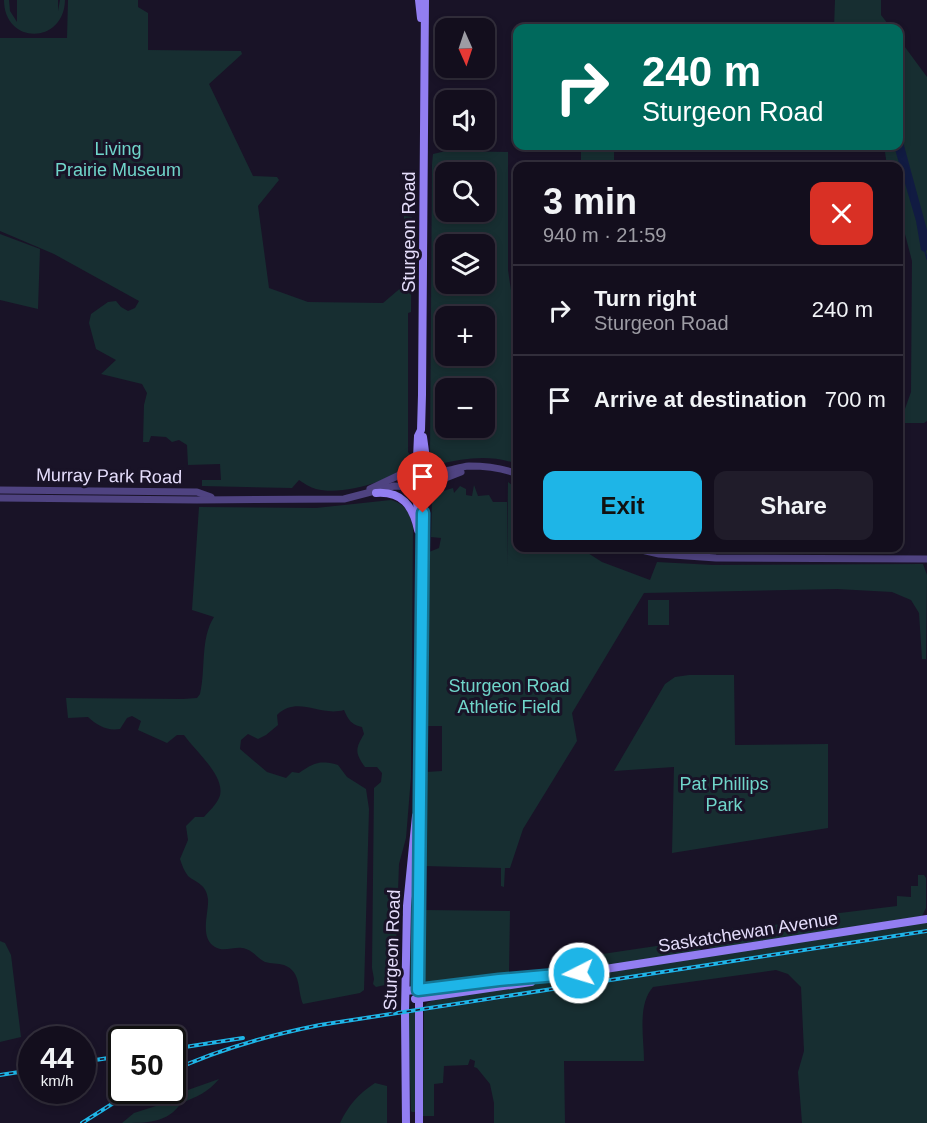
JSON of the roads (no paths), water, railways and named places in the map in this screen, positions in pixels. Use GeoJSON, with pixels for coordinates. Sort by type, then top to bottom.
{"type":"FeatureCollection","features":[{"type":"Feature","properties":{"kind":"main road","name":"Sturgeon Road"},"geometry":{"type":"LineString","coordinates":[[419,0],[424,34]]}},
{"type":"Feature","properties":{"kind":"main road","name":"Sturgeon Road"},"geometry":{"type":"LineString","coordinates":[[425,0],[421,430],[429,467]]}},
{"type":"Feature","properties":{"kind":"main road","name":"Sturgeon Road"},"geometry":{"type":"LineString","coordinates":[[412,468],[417,458],[418,436],[421,430]]}},
{"type":"Feature","properties":{"kind":"main road"},"geometry":{"type":"LineString","coordinates":[[420,465],[429,467],[435,478],[429,489],[420,492],[412,488],[407,478],[412,468],[420,465]]}},
{"type":"Feature","properties":{"kind":"main road","name":"Sturgeon Road"},"geometry":{"type":"LineString","coordinates":[[412,488],[418,507],[418,579],[421,606]]}},
{"type":"Feature","properties":{"kind":"main road","name":"Sturgeon Road"},"geometry":{"type":"LineString","coordinates":[[419,1123],[421,606],[423,507],[429,489]]}},
{"type":"Feature","properties":{"kind":"main road"},"geometry":{"type":"LineString","coordinates":[[376,493],[404,499],[412,510],[418,530]]}},
{"type":"Feature","properties":{"kind":"main road","name":"Sturgeon Road"},"geometry":{"type":"LineString","coordinates":[[406,1123],[407,906],[420,779]]}},
{"type":"Feature","properties":{"kind":"main road","name":"Saskatchewan Avenue"},"geometry":{"type":"LineString","coordinates":[[406,991],[419,994],[531,982],[927,919]]}},
{"type":"Feature","properties":{"kind":"main road","name":"Saskatchewan Avenue"},"geometry":{"type":"LineString","coordinates":[[406,1001],[419,994]]}},
{"type":"Feature","properties":{"kind":"street"},"geometry":{"type":"LineString","coordinates":[[429,467],[441,472],[467,466],[500,468],[513,472]]}},
{"type":"Feature","properties":{"kind":"street"},"geometry":{"type":"LineString","coordinates":[[429,489],[456,473],[481,467]]}},
{"type":"Feature","properties":{"kind":"street","name":"Murray Park Road"},"geometry":{"type":"LineString","coordinates":[[330,500],[375,487],[412,468]]}},
{"type":"Feature","properties":{"kind":"street","name":"Murray Park Road"},"geometry":{"type":"LineString","coordinates":[[0,498],[330,500],[350,499],[394,486],[412,488]]}},
{"type":"Feature","properties":{"kind":"street","name":"Murray Park Road"},"geometry":{"type":"LineString","coordinates":[[0,490],[197,492],[217,499]]}},
{"type":"Feature","properties":{"kind":"street"},"geometry":{"type":"LineString","coordinates":[[367,494],[376,493]]}},
{"type":"Feature","properties":{"kind":"street"},"geometry":{"type":"LineString","coordinates":[[652,552],[716,558],[927,559]]}},
{"type":"Feature","properties":{"kind":"water"},"geometry":{"type":"Polygon","coordinates":[[[903,142],[927,230],[927,250],[924,252],[921,250],[916,221],[903,177],[903,162],[899,162],[895,150],[903,150],[903,142]]]}},
{"type":"Feature","properties":{"kind":"waterway"},"geometry":{"type":"LineString","coordinates":[[925,251],[927,259]]}},
{"type":"Feature","properties":{"kind":"railway"},"geometry":{"type":"LineString","coordinates":[[186,1065],[245,1044],[320,1025],[927,931]]}},
{"type":"Feature","properties":{"kind":"railway"},"geometry":{"type":"LineString","coordinates":[[186,1047],[243,1038]]}},
{"type":"Feature","properties":{"kind":"railway"},"geometry":{"type":"LineString","coordinates":[[96,1060],[108,1058]]}},
{"type":"Feature","properties":{"kind":"railway"},"geometry":{"type":"LineString","coordinates":[[0,1075],[18,1072]]}},
{"type":"Feature","properties":{"kind":"railway"},"geometry":{"type":"LineString","coordinates":[[82,1123],[112,1104]]}},
{"type":"Feature","properties":{"kind":"park label","name":"Living Prairie Museum"},"geometry":{"type":"Point","coordinates":[118,159]}},
{"type":"Feature","properties":{"kind":"park label","name":"Sturgeon Road Athletic Field"},"geometry":{"type":"Point","coordinates":[509,696]}},
{"type":"Feature","properties":{"kind":"park label","name":"Pat Phillips Park"},"geometry":{"type":"Point","coordinates":[724,794]}}]}
